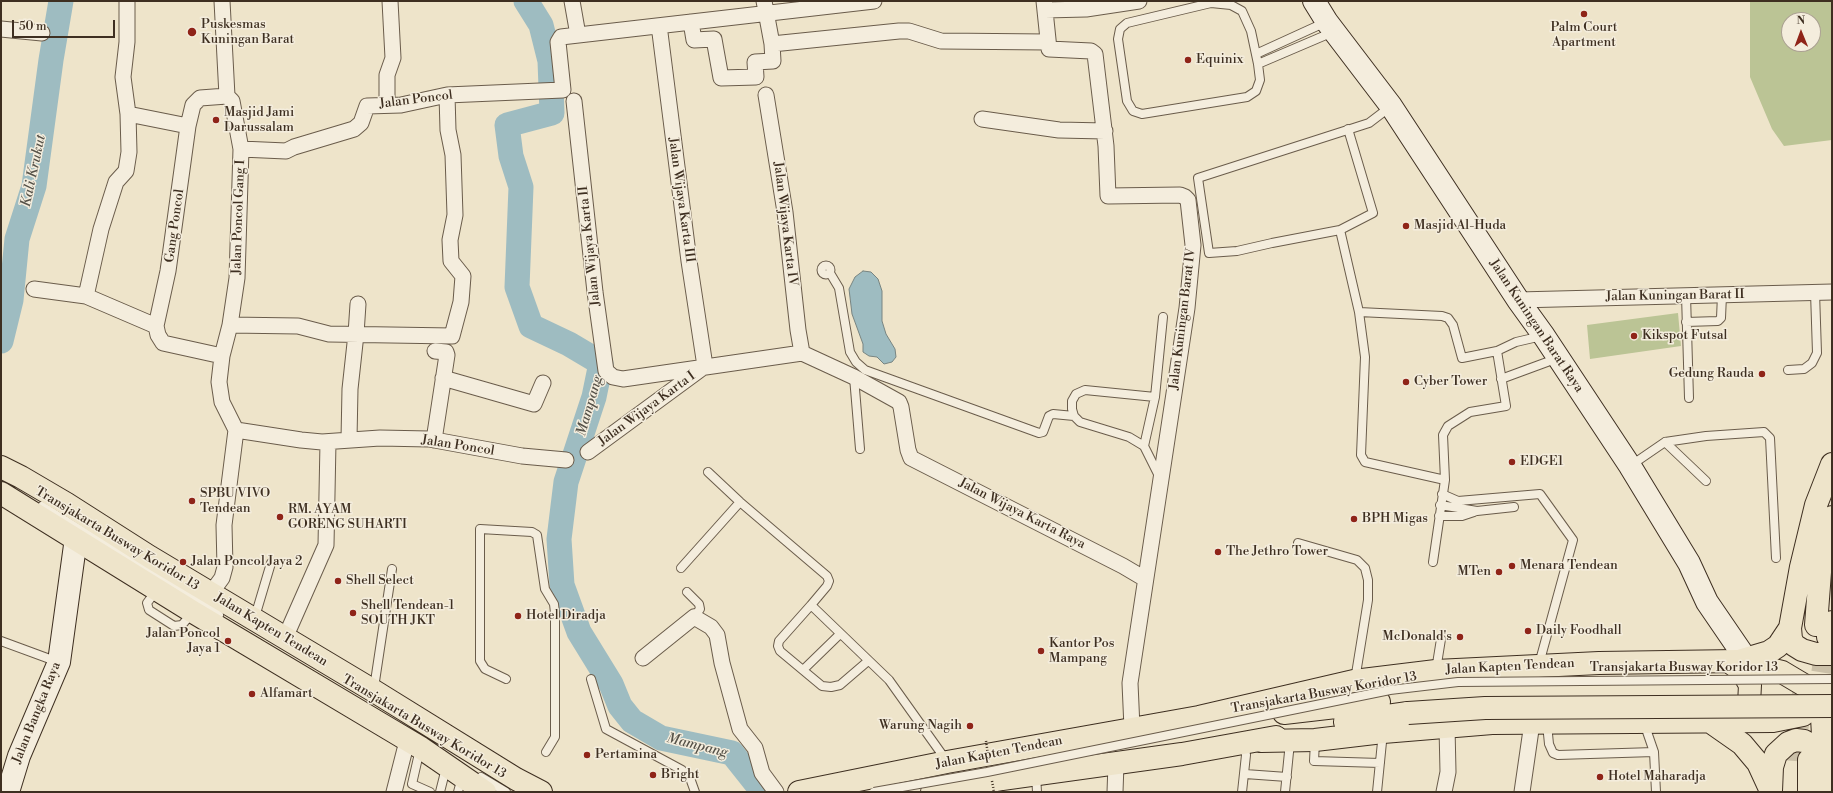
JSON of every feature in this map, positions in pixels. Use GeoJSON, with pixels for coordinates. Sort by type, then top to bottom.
{"type":"FeatureCollection","features":[{"type":"Feature","properties":{"kind":"main road"},"geometry":{"type":"LineString","coordinates":[[1832,464],[1816,505],[1801,567],[1790,628],[1791,639],[1794,645],[1802,650],[1816,654],[1824,635],[1832,566]]}},
{"type":"Feature","properties":{"kind":"main road","name":"Jalan Kapten Tendean"},"geometry":{"type":"LineString","coordinates":[[1,467],[21,476],[61,500],[117,537],[374,691],[516,779],[540,792]]}},
{"type":"Feature","properties":{"kind":"main road","name":"Jalan Kapten Tendean"},"geometry":{"type":"LineString","coordinates":[[1,493],[76,538],[193,612],[414,744],[485,792]]}},
{"type":"Feature","properties":{"kind":"main road"},"geometry":{"type":"LineString","coordinates":[[1824,635],[1821,559],[1832,517]]}},
{"type":"Feature","properties":{"kind":"main road"},"geometry":{"type":"LineString","coordinates":[[1771,791],[1758,763],[1720,722],[1744,711],[1749,704],[1751,695],[1748,679],[1737,660],[1769,652],[1778,646],[1790,628]]}},
{"type":"Feature","properties":{"kind":"main road","name":"Jalan Kapten Tendean"},"geometry":{"type":"LineString","coordinates":[[799,792],[947,762],[1199,717],[1354,681],[1436,671],[1539,665],[1737,660],[1782,672],[1826,700]]}},
{"type":"Feature","properties":{"kind":"main road","name":"Jalan Kapten Tendean"},"geometry":{"type":"LineString","coordinates":[[1199,717],[1260,716],[1408,706],[1485,708],[1826,700]]}},
{"type":"Feature","properties":{"kind":"main road","name":"Jalan Kapten Tendean"},"geometry":{"type":"LineString","coordinates":[[1253,743],[1315,740],[1383,732],[1492,723],[1539,724],[1643,721],[1773,721],[1826,700]]}},
{"type":"Feature","properties":{"kind":"main road"},"geometry":{"type":"LineString","coordinates":[[1809,792],[1818,768],[1826,700]]}},
{"type":"Feature","properties":{"kind":"main road","name":"Jalan Kapten Tendean"},"geometry":{"type":"LineString","coordinates":[[932,792],[1002,779],[1037,783],[1116,764],[1253,743],[1408,706]]}},
{"type":"Feature","properties":{"kind":"main road"},"geometry":{"type":"LineString","coordinates":[[1771,791],[1772,767],[1776,754],[1788,743],[1796,740],[1804,741],[1818,749],[1818,768],[1795,792]]}},
{"type":"Feature","properties":{"kind":"street"},"geometry":{"type":"LineString","coordinates":[[86,296],[101,228],[116,182],[126,171],[129,152],[128,114],[123,77],[127,42],[127,1]]}},
{"type":"Feature","properties":{"kind":"street","name":"Jalan Poncol Gang I"},"geometry":{"type":"LineString","coordinates":[[222,1],[227,96],[232,101],[241,149],[237,278],[230,325],[222,356],[219,382],[222,402],[236,430]]}},
{"type":"Feature","properties":{"kind":"street"},"geometry":{"type":"LineString","coordinates":[[387,106],[387,75],[393,58],[390,1]]}},
{"type":"Feature","properties":{"kind":"street"},"geometry":{"type":"LineString","coordinates":[[572,1],[578,35],[663,22],[691,22],[765,7],[874,1]]}},
{"type":"Feature","properties":{"kind":"street"},"geometry":{"type":"LineString","coordinates":[[772,44],[899,31],[909,31],[941,41],[1047,42],[1044,6],[1086,9],[1139,1]]}},
{"type":"Feature","properties":{"kind":"street","name":"Jalan Kuningan Barat Raya"},"geometry":{"type":"LineString","coordinates":[[1314,1],[1330,27],[1391,106],[1518,300],[1544,336],[1630,466],[1689,563],[1737,660]]}},
{"type":"Feature","properties":{"kind":"street"},"geometry":{"type":"LineString","coordinates":[[691,22],[694,40],[714,39],[720,78],[756,77],[755,62],[773,61],[772,44],[765,7]]}},
{"type":"Feature","properties":{"kind":"street","name":"Jalan Wijaya Karta III"},"geometry":{"type":"LineString","coordinates":[[663,22],[689,261],[705,366]]}},
{"type":"Feature","properties":{"kind":"street"},"geometry":{"type":"LineString","coordinates":[[1,29],[42,33]]}},
{"type":"Feature","properties":{"kind":"street","name":"Jalan Poncol"},"geometry":{"type":"LineString","coordinates":[[241,149],[286,151],[294,147],[354,129],[362,123],[367,106],[387,106],[447,95],[555,91],[558,39],[561,37],[578,35]]}},
{"type":"Feature","properties":{"kind":"street","name":"Jalan Kuningan Barat IV"},"geometry":{"type":"LineString","coordinates":[[1047,42],[1048,49],[1052,50],[1093,52],[1105,131],[1108,196],[1180,195],[1188,200],[1193,245],[1187,308],[1145,579]]}},
{"type":"Feature","properties":{"kind":"street"},"geometry":{"type":"LineString","coordinates":[[230,325],[298,326],[329,334],[452,336],[461,302],[463,276],[451,261],[450,240],[455,215],[453,155],[448,130],[447,95]]}},
{"type":"Feature","properties":{"kind":"street","name":"Jalan Wijaya Karta IV"},"geometry":{"type":"LineString","coordinates":[[766,95],[785,212],[798,330],[802,353]]}},
{"type":"Feature","properties":{"kind":"street","name":"Gang Poncol"},"geometry":{"type":"LineString","coordinates":[[156,326],[171,253],[188,126],[196,102],[200,98],[227,96]]}},
{"type":"Feature","properties":{"kind":"street","name":"Jalan Wijaya Karta II"},"geometry":{"type":"LineString","coordinates":[[574,101],[595,292],[606,371],[613,377],[623,379]]}},
{"type":"Feature","properties":{"kind":"street"},"geometry":{"type":"LineString","coordinates":[[128,114],[188,126]]}},
{"type":"Feature","properties":{"kind":"street"},"geometry":{"type":"LineString","coordinates":[[982,119],[1059,130],[1105,131]]}},
{"type":"Feature","properties":{"kind":"street"},"geometry":{"type":"LineString","coordinates":[[34,289],[86,296],[156,326],[158,335],[163,343],[222,356]]}},
{"type":"Feature","properties":{"kind":"street","name":"Jalan Kuningan Barat II"},"geometry":{"type":"LineString","coordinates":[[1518,300],[1832,292]]}},
{"type":"Feature","properties":{"kind":"street"},"geometry":{"type":"LineString","coordinates":[[349,439],[350,389],[358,304]]}},
{"type":"Feature","properties":{"kind":"street"},"geometry":{"type":"LineString","coordinates":[[434,440],[446,352],[435,351]]}},
{"type":"Feature","properties":{"kind":"street","name":"Jalan Wijaya Karta I"},"geometry":{"type":"LineString","coordinates":[[623,379],[802,353]]}},
{"type":"Feature","properties":{"kind":"street","name":"Jalan Wijaya Karta Raya"},"geometry":{"type":"LineString","coordinates":[[802,353],[854,377],[900,404],[908,450],[911,458],[1123,566],[1145,579]]}},
{"type":"Feature","properties":{"kind":"street","name":"Jalan Wijaya Karta I"},"geometry":{"type":"LineString","coordinates":[[588,452],[705,366]]}},
{"type":"Feature","properties":{"kind":"street"},"geometry":{"type":"LineString","coordinates":[[443,378],[534,404],[543,383]]}},
{"type":"Feature","properties":{"kind":"street"},"geometry":{"type":"LineString","coordinates":[[212,593],[222,578],[225,566],[224,525],[236,430]]}},
{"type":"Feature","properties":{"kind":"street","name":"Jalan Poncol"},"geometry":{"type":"LineString","coordinates":[[236,430],[301,440],[328,442],[349,439],[434,440],[522,456],[566,460]]}},
{"type":"Feature","properties":{"kind":"street"},"geometry":{"type":"LineString","coordinates":[[285,638],[326,545],[328,442]]}},
{"type":"Feature","properties":{"kind":"street","name":"Jalan Bangka Raya"},"geometry":{"type":"LineString","coordinates":[[8,792],[10,768],[59,662],[76,538]]}},
{"type":"Feature","properties":{"kind":"street"},"geometry":{"type":"LineString","coordinates":[[1132,728],[1130,683],[1145,579]]}},
{"type":"Feature","properties":{"kind":"street"},"geometry":{"type":"LineString","coordinates":[[643,658],[694,617],[711,627],[717,635],[722,663],[740,729],[755,748],[762,773],[776,792]]}},
{"type":"Feature","properties":{"kind":"street"},"geometry":{"type":"LineString","coordinates":[[1522,792],[1539,724]]}},
{"type":"Feature","properties":{"kind":"street"},"geometry":{"type":"LineString","coordinates":[[1444,792],[1448,772],[1446,727]]}},
{"type":"Feature","properties":{"kind":"street"},"geometry":{"type":"LineString","coordinates":[[394,792],[414,744]]}},
{"type":"Feature","properties":{"kind":"street"},"geometry":{"type":"LineString","coordinates":[[1115,792],[1116,764]]}},
{"type":"Feature","properties":{"kind":"lane"},"geometry":{"type":"LineString","coordinates":[[1211,3],[1224,4],[1231,5],[1242,11],[1251,31],[1256,54],[1260,80],[1256,91],[1247,97],[1142,114],[1133,110],[1127,102],[1118,39],[1120,29],[1128,23],[1211,3]]}},
{"type":"Feature","properties":{"kind":"lane"},"geometry":{"type":"LineString","coordinates":[[1256,54],[1330,27]]}},
{"type":"Feature","properties":{"kind":"lane"},"geometry":{"type":"LineString","coordinates":[[1258,64],[1330,27]]}},
{"type":"Feature","properties":{"kind":"lane"},"geometry":{"type":"LineString","coordinates":[[1348,129],[1373,213],[1340,230],[1238,251],[1209,253],[1198,178],[1348,129],[1369,123],[1391,106]]}},
{"type":"Feature","properties":{"kind":"lane"},"geometry":{"type":"LineString","coordinates":[[1340,230],[1359,312],[1365,356],[1361,455],[1365,462],[1444,480]]}},
{"type":"Feature","properties":{"kind":"lane"},"geometry":{"type":"LineString","coordinates":[[830,273],[839,288],[850,352],[856,362],[866,370],[1039,433],[1043,432],[1049,416],[1053,414],[1074,416]]}},
{"type":"Feature","properties":{"kind":"lane"},"geometry":{"type":"LineString","coordinates":[[1788,370],[1804,368],[1812,363],[1817,353],[1815,292]]}},
{"type":"Feature","properties":{"kind":"lane"},"geometry":{"type":"LineString","coordinates":[[1686,295],[1689,398]]}},
{"type":"Feature","properties":{"kind":"lane"},"geometry":{"type":"LineString","coordinates":[[1686,322],[1718,321],[1721,318],[1722,295]]}},
{"type":"Feature","properties":{"kind":"lane"},"geometry":{"type":"LineString","coordinates":[[1359,312],[1442,316],[1448,318],[1453,325],[1462,358],[1497,351],[1516,342],[1544,336]]}},
{"type":"Feature","properties":{"kind":"lane"},"geometry":{"type":"LineString","coordinates":[[1144,446],[1155,397],[1163,318]]}},
{"type":"Feature","properties":{"kind":"lane"},"geometry":{"type":"LineString","coordinates":[[1433,562],[1444,480],[1443,434],[1448,426],[1470,412],[1506,406],[1497,351]]}},
{"type":"Feature","properties":{"kind":"lane"},"geometry":{"type":"LineString","coordinates":[[1501,379],[1558,357]]}},
{"type":"Feature","properties":{"kind":"lane"},"geometry":{"type":"LineString","coordinates":[[854,377],[860,449]]}},
{"type":"Feature","properties":{"kind":"lane"},"geometry":{"type":"LineString","coordinates":[[1155,397],[1085,390],[1076,394],[1072,401],[1074,416],[1080,422],[1129,437],[1144,446],[1161,480]]}},
{"type":"Feature","properties":{"kind":"lane"},"geometry":{"type":"LineString","coordinates":[[1630,466],[1665,442],[1756,431],[1768,434],[1770,438],[1776,558]]}},
{"type":"Feature","properties":{"kind":"lane"},"geometry":{"type":"LineString","coordinates":[[1665,442],[1706,481]]}},
{"type":"Feature","properties":{"kind":"lane"},"geometry":{"type":"LineString","coordinates":[[708,472],[740,502],[827,576],[829,581],[827,586],[779,641],[778,646],[780,651],[822,686],[830,687],[840,685],[868,660]]}},
{"type":"Feature","properties":{"kind":"lane"},"geometry":{"type":"LineString","coordinates":[[1442,494],[1458,501],[1540,494],[1573,540],[1539,665]]}},
{"type":"Feature","properties":{"kind":"lane","name":"Transjakarta Busway Koridor 13"},"geometry":{"type":"LineString","coordinates":[[34,501],[229,621]]}},
{"type":"Feature","properties":{"kind":"lane"},"geometry":{"type":"LineString","coordinates":[[681,568],[740,502]]}},
{"type":"Feature","properties":{"kind":"lane"},"geometry":{"type":"LineString","coordinates":[[1440,506],[1477,511]]}},
{"type":"Feature","properties":{"kind":"lane"},"geometry":{"type":"LineString","coordinates":[[1438,516],[1462,516],[1477,511],[1514,507]]}},
{"type":"Feature","properties":{"kind":"lane"},"geometry":{"type":"LineString","coordinates":[[506,678],[485,669],[480,661],[480,529],[532,532],[537,535],[545,589],[554,604],[555,613],[555,737],[554,742],[546,752]]}},
{"type":"Feature","properties":{"kind":"lane"},"geometry":{"type":"LineString","coordinates":[[1298,543],[1357,560],[1365,568],[1368,580],[1368,600],[1354,681]]}},
{"type":"Feature","properties":{"kind":"lane"},"geometry":{"type":"LineString","coordinates":[[252,618],[257,610],[271,563]]}},
{"type":"Feature","properties":{"kind":"lane"},"geometry":{"type":"LineString","coordinates":[[374,691],[392,569]]}},
{"type":"Feature","properties":{"kind":"lane"},"geometry":{"type":"LineString","coordinates":[[687,592],[699,604],[700,609],[698,614],[694,617]]}},
{"type":"Feature","properties":{"kind":"lane"},"geometry":{"type":"LineString","coordinates":[[810,605],[889,680],[947,762]]}},
{"type":"Feature","properties":{"kind":"lane"},"geometry":{"type":"LineString","coordinates":[[803,670],[840,634]]}},
{"type":"Feature","properties":{"kind":"lane"},"geometry":{"type":"LineString","coordinates":[[1436,671],[1441,639]]}},
{"type":"Feature","properties":{"kind":"lane"},"geometry":{"type":"LineString","coordinates":[[1,641],[59,662]]}},
{"type":"Feature","properties":{"kind":"lane","name":"Transjakarta Busway Koridor 13"},"geometry":{"type":"LineString","coordinates":[[310,672],[460,774],[506,792]]}},
{"type":"Feature","properties":{"kind":"lane"},"geometry":{"type":"LineString","coordinates":[[591,679],[606,729],[682,770],[690,778],[695,792]]}},
{"type":"Feature","properties":{"kind":"lane","name":"Transjakarta Busway Koridor 13"},"geometry":{"type":"LineString","coordinates":[[874,792],[986,772],[1397,689],[1465,682],[1826,700]]}},
{"type":"Feature","properties":{"kind":"lane"},"geometry":{"type":"LineString","coordinates":[[1643,721],[1654,752],[1656,792]]}},
{"type":"Feature","properties":{"kind":"lane"},"geometry":{"type":"LineString","coordinates":[[1539,724],[1553,753],[1558,755],[1654,752]]}},
{"type":"Feature","properties":{"kind":"lane"},"geometry":{"type":"LineString","coordinates":[[1377,792],[1383,732]]}},
{"type":"Feature","properties":{"kind":"lane"},"geometry":{"type":"LineString","coordinates":[[1315,740],[1314,761],[1380,763]]}},
{"type":"Feature","properties":{"kind":"lane"},"geometry":{"type":"LineString","coordinates":[[1285,792],[1290,741]]}},
{"type":"Feature","properties":{"kind":"lane"},"geometry":{"type":"LineString","coordinates":[[1242,792],[1246,755],[1253,743]]}},
{"type":"Feature","properties":{"kind":"lane"},"geometry":{"type":"LineString","coordinates":[[414,744],[412,784],[430,792]]}},
{"type":"Feature","properties":{"kind":"lane"},"geometry":{"type":"LineString","coordinates":[[440,792],[444,776],[460,774]]}},
{"type":"Feature","properties":{"kind":"lane"},"geometry":{"type":"LineString","coordinates":[[1245,774],[1287,777]]}},
{"type":"Feature","properties":{"kind":"green space"},"geometry":{"type":"Polygon","coordinates":[[[1750,1],[1832,1],[1832,140],[1784,146],[1772,129],[1750,77],[1750,1]]]}},
{"type":"Feature","properties":{"kind":"green space","name":"Kikspot Futsal"},"geometry":{"type":"Polygon","coordinates":[[[1678,313],[1681,346],[1590,359],[1587,325],[1678,313]]]}},
{"type":"Feature","properties":{"kind":"water"},"geometry":{"type":"Polygon","coordinates":[[[863,271],[871,272],[878,279],[882,291],[882,321],[886,334],[895,349],[896,357],[892,362],[884,364],[877,357],[869,356],[863,352],[863,344],[852,314],[849,289],[855,277],[863,271]]]}},
{"type":"Feature","properties":{"kind":"waterway","name":"Kali Krukut"},"geometry":{"type":"LineString","coordinates":[[1,341],[11,300],[17,239],[34,186],[51,60],[61,1]]}},
{"type":"Feature","properties":{"kind":"waterway","name":"Mampang"},"geometry":{"type":"LineString","coordinates":[[526,1],[541,25],[550,61],[552,113],[507,125],[511,156],[521,187],[517,287],[531,326],[569,344],[601,363],[594,397],[566,482],[559,539],[562,585],[579,632],[611,684],[620,706],[632,721],[661,738],[732,753],[763,792]]}},
{"type":"Feature","properties":{"kind":"tunnel"},"geometry":{"type":"LineString","coordinates":[[1795,761],[1798,723],[1813,635]]}},
{"type":"Feature","properties":{"kind":"tunnel"},"geometry":{"type":"LineString","coordinates":[[1817,705],[1828,637]]}},
{"type":"Feature","properties":{"kind":"place","name":"Palm Court Apartment"},"geometry":{"type":"Point","coordinates":[1584,14]}},
{"type":"Feature","properties":{"kind":"place","name":"Puskesmas Kuningan Barat"},"geometry":{"type":"Point","coordinates":[192,32]}},
{"type":"Feature","properties":{"kind":"place","name":"Equinix"},"geometry":{"type":"Point","coordinates":[1188,60]}},
{"type":"Feature","properties":{"kind":"place","name":"Masjid Jami Darussalam"},"geometry":{"type":"Point","coordinates":[216,120]}},
{"type":"Feature","properties":{"kind":"place","name":"Masjid Al-Huda"},"geometry":{"type":"Point","coordinates":[1406,226]}},
{"type":"Feature","properties":{"kind":"place","name":"Kikspot Futsal"},"geometry":{"type":"Point","coordinates":[1634,336]}},
{"type":"Feature","properties":{"kind":"place","name":"Gedung Rauda"},"geometry":{"type":"Point","coordinates":[1762,374]}},
{"type":"Feature","properties":{"kind":"place","name":"Cyber Tower"},"geometry":{"type":"Point","coordinates":[1406,382]}},
{"type":"Feature","properties":{"kind":"place","name":"EDGE1"},"geometry":{"type":"Point","coordinates":[1512,462]}},
{"type":"Feature","properties":{"kind":"place","name":"SPBU VIVO Tendean"},"geometry":{"type":"Point","coordinates":[192,501]}},
{"type":"Feature","properties":{"kind":"place","name":"RM. AYAM GORENG SUHARTI"},"geometry":{"type":"Point","coordinates":[280,517]}},
{"type":"Feature","properties":{"kind":"place","name":"BPH Migas"},"geometry":{"type":"Point","coordinates":[1354,519]}},
{"type":"Feature","properties":{"kind":"place","name":"The Jethro Tower"},"geometry":{"type":"Point","coordinates":[1218,552]}},
{"type":"Feature","properties":{"kind":"place","name":"Jalan Poncol Jaya 2"},"geometry":{"type":"Point","coordinates":[183,562]}},
{"type":"Feature","properties":{"kind":"place","name":"Menara Tendean"},"geometry":{"type":"Point","coordinates":[1512,566]}},
{"type":"Feature","properties":{"kind":"place","name":"MTen"},"geometry":{"type":"Point","coordinates":[1499,572]}},
{"type":"Feature","properties":{"kind":"place","name":"Shell Select"},"geometry":{"type":"Point","coordinates":[338,581]}},
{"type":"Feature","properties":{"kind":"place","name":"Shell Tendean-1 SOUTH JKT"},"geometry":{"type":"Point","coordinates":[353,613]}},
{"type":"Feature","properties":{"kind":"place","name":"Hotel Diradja"},"geometry":{"type":"Point","coordinates":[518,616]}},
{"type":"Feature","properties":{"kind":"place","name":"Daily Foodhall"},"geometry":{"type":"Point","coordinates":[1528,631]}},
{"type":"Feature","properties":{"kind":"place","name":"McDonald's"},"geometry":{"type":"Point","coordinates":[1460,637]}},
{"type":"Feature","properties":{"kind":"place","name":"Jalan Poncol Jaya 1"},"geometry":{"type":"Point","coordinates":[228,641]}},
{"type":"Feature","properties":{"kind":"place","name":"Kantor Pos Mampang"},"geometry":{"type":"Point","coordinates":[1041,651]}},
{"type":"Feature","properties":{"kind":"place","name":"Alfamart"},"geometry":{"type":"Point","coordinates":[252,694]}},
{"type":"Feature","properties":{"kind":"place","name":"Warung Nagih"},"geometry":{"type":"Point","coordinates":[970,726]}},
{"type":"Feature","properties":{"kind":"place","name":"Pertamina"},"geometry":{"type":"Point","coordinates":[587,755]}},
{"type":"Feature","properties":{"kind":"place","name":"Bright"},"geometry":{"type":"Point","coordinates":[653,775]}},
{"type":"Feature","properties":{"kind":"place","name":"Hotel Maharadja"},"geometry":{"type":"Point","coordinates":[1600,777]}}]}
